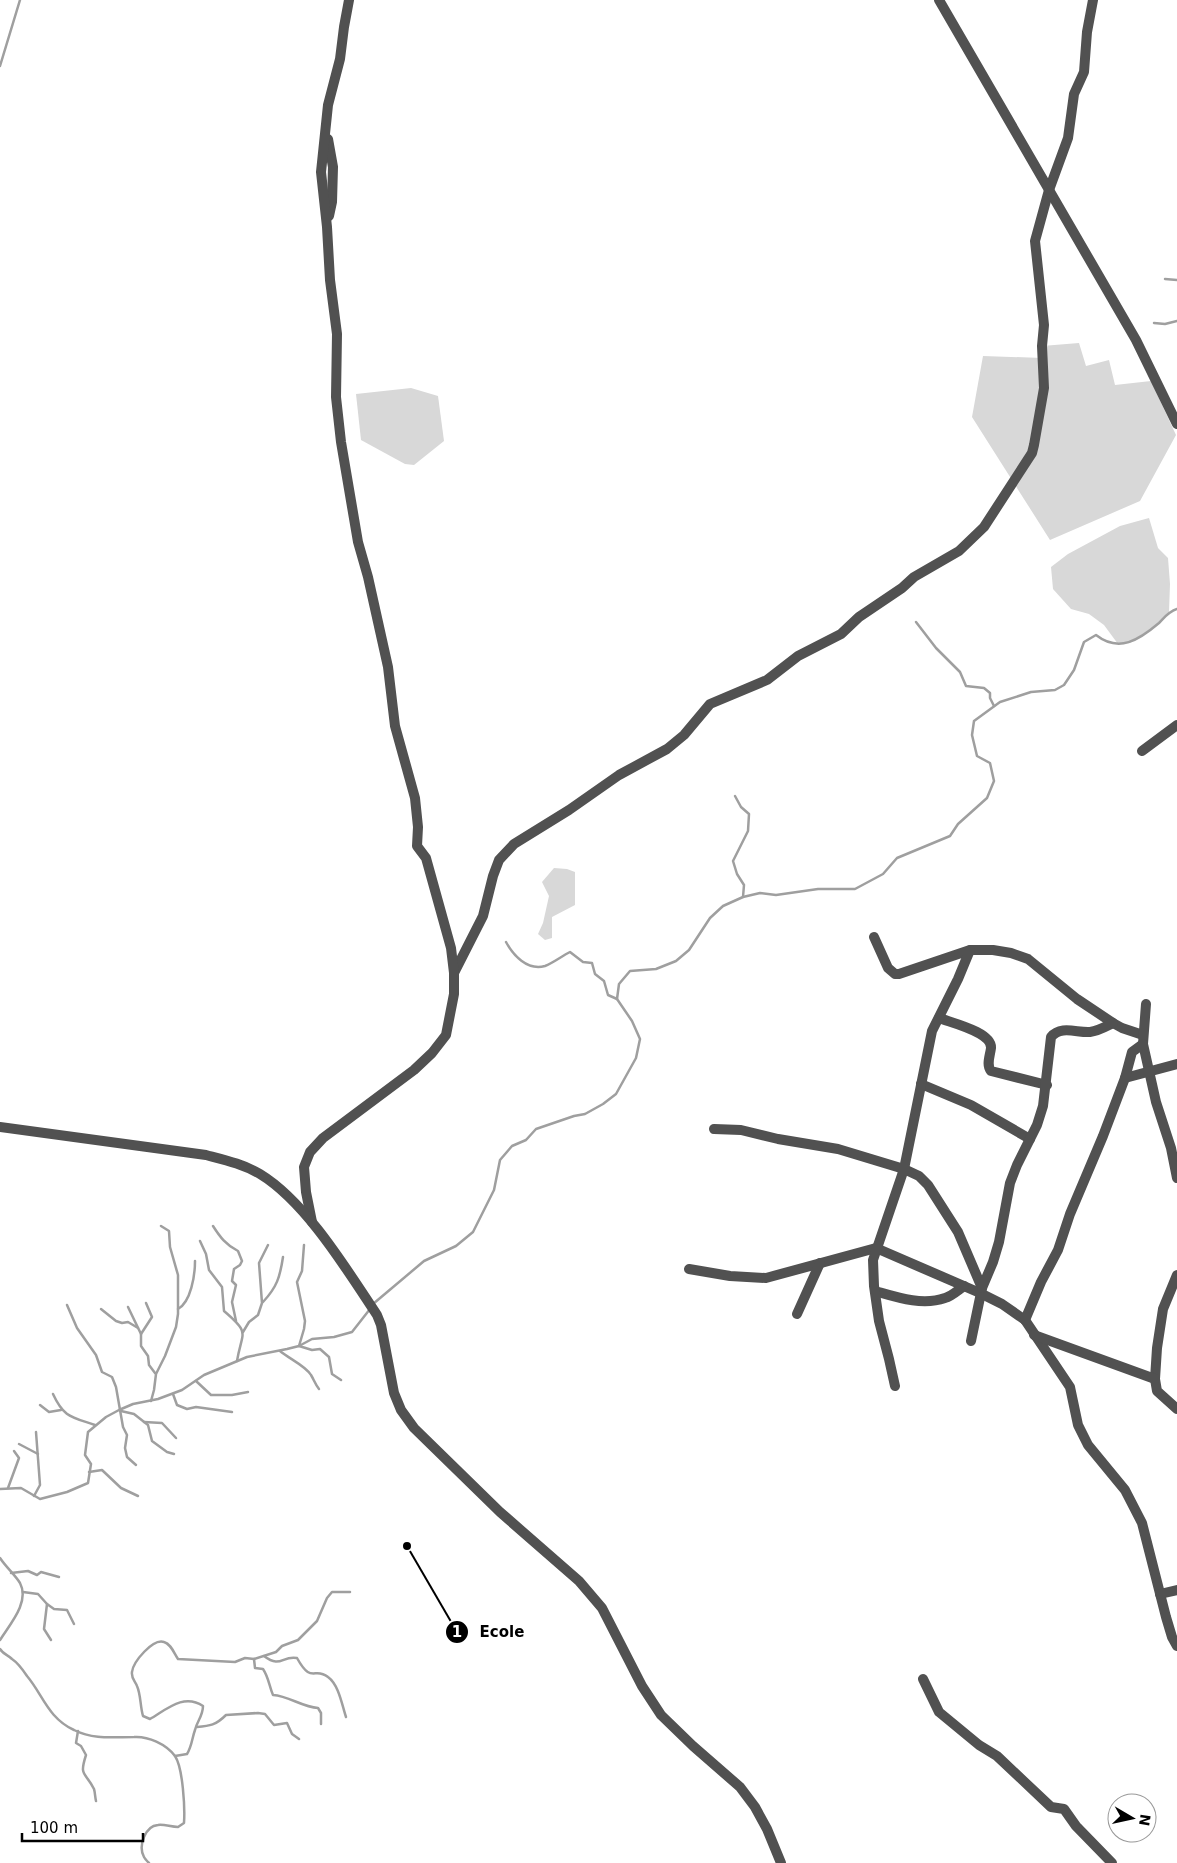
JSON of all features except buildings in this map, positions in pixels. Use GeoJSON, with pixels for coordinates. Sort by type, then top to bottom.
{"type":"FeatureCollection","features":[{"type":"Feature","properties":{"kind":"street"},"geometry":{"type":"LineString","coordinates":[[312,1222],[306,1192],[304,1167],[310,1152],[323,1138],[414,1070],[432,1054],[446,1035],[451,1011],[454,973],[451,948],[431,875],[426,858],[417,846],[418,827],[415,798],[395,726],[388,667],[368,577],[358,542],[336,398],[337,334],[330,280],[328,227],[321,172],[328,105],[340,59],[349,0]]}},
{"type":"Feature","properties":{"kind":"street"},"geometry":{"type":"LineString","coordinates":[[940,0],[1136,340],[1177,424]]}},
{"type":"Feature","properties":{"kind":"street"},"geometry":{"type":"LineString","coordinates":[[454,973],[484,916],[499,860],[514,844],[569,810],[619,775],[667,749],[684,735],[710,704],[767,680],[798,656],[841,634],[859,617],[902,588],[914,577],[959,551],[984,527],[1032,453],[1034,445],[1044,388],[1042,346],[1044,325],[1035,241],[1049,190],[1068,138],[1074,94],[1084,72],[1086,39],[1093,0]]}},
{"type":"Feature","properties":{"kind":"street"},"geometry":{"type":"LineString","coordinates":[[1142,751],[1177,724]]}},
{"type":"Feature","properties":{"kind":"street"},"geometry":{"type":"LineString","coordinates":[[874,936],[888,968],[895,974],[970,950],[994,950],[1020,955],[1028,959],[1077,999],[1112,1023],[1143,1040]]}},
{"type":"Feature","properties":{"kind":"street"},"geometry":{"type":"LineString","coordinates":[[895,1386],[890,1359],[879,1321],[873,1260],[904,1169],[932,1031],[970,950]]}},
{"type":"Feature","properties":{"kind":"street"},"geometry":{"type":"LineString","coordinates":[[1146,1004],[1143,1040],[1156,1102],[1171,1148],[1177,1178]]}},
{"type":"Feature","properties":{"kind":"street"},"geometry":{"type":"LineString","coordinates":[[939,1018],[979,1033],[987,1038],[991,1046],[988,1066],[991,1072],[1047,1085]]}},
{"type":"Feature","properties":{"kind":"street"},"geometry":{"type":"LineString","coordinates":[[971,1341],[981,1290],[999,1242],[1010,1183],[1037,1125],[1043,1106],[1047,1085],[1048,1052],[1052,1037],[1055,1032],[1063,1030],[1093,1032],[1112,1023]]}},
{"type":"Feature","properties":{"kind":"street"},"geometry":{"type":"LineString","coordinates":[[1025,1320],[1041,1282],[1058,1250],[1070,1214],[1125,1078],[1132,1052],[1143,1040]]}},
{"type":"Feature","properties":{"kind":"street"},"geometry":{"type":"LineString","coordinates":[[1125,1078],[1177,1064]]}},
{"type":"Feature","properties":{"kind":"street"},"geometry":{"type":"LineString","coordinates":[[921,1084],[971,1105],[1030,1139]]}},
{"type":"Feature","properties":{"kind":"street"},"geometry":{"type":"LineString","coordinates":[[0,1127],[206,1155],[235,1162],[260,1174],[283,1192],[312,1222],[377,1315],[381,1324],[394,1393],[401,1410],[414,1428],[500,1512],[579,1580],[602,1608],[642,1686],[661,1714],[693,1746],[740,1787],[755,1807],[767,1829],[781,1863]]}},
{"type":"Feature","properties":{"kind":"street"},"geometry":{"type":"LineString","coordinates":[[714,1130],[741,1130],[778,1139],[838,1149],[904,1169],[919,1176],[928,1185],[958,1232],[981,1290]]}},
{"type":"Feature","properties":{"kind":"street"},"geometry":{"type":"LineString","coordinates":[[689,1269],[730,1276],[766,1278],[876,1248],[964,1286],[981,1290],[1025,1320],[1070,1387],[1078,1425],[1088,1445],[1125,1490],[1142,1523],[1172,1637],[1177,1646]]}},
{"type":"Feature","properties":{"kind":"street"},"geometry":{"type":"LineString","coordinates":[[796,1314],[820,1263]]}},
{"type":"Feature","properties":{"kind":"street"},"geometry":{"type":"LineString","coordinates":[[1177,1275],[1163,1309],[1157,1348],[1155,1379],[1157,1392],[1177,1409]]}},
{"type":"Feature","properties":{"kind":"street"},"geometry":{"type":"LineString","coordinates":[[875,1291],[902,1298],[933,1300],[944,1299],[964,1286]]}},
{"type":"Feature","properties":{"kind":"street"},"geometry":{"type":"LineString","coordinates":[[1034,1334],[1155,1379]]}},
{"type":"Feature","properties":{"kind":"street"},"geometry":{"type":"LineString","coordinates":[[1160,1594],[1177,1590]]}},
{"type":"Feature","properties":{"kind":"street"},"geometry":{"type":"LineString","coordinates":[[923,1679],[939,1712],[979,1745],[997,1756],[1051,1807],[1064,1809],[1076,1826],[1112,1863]]}},
{"type":"Feature","properties":{"kind":"shaded area"},"geometry":{"type":"Polygon","coordinates":[[[1079,343],[1086,366],[1109,360],[1115,385],[1151,381],[1176,435],[1140,501],[1050,540],[972,417],[983,356],[1042,358],[1042,346],[1079,343]]]}},
{"type":"Feature","properties":{"kind":"shaded area"},"geometry":{"type":"Polygon","coordinates":[[[411,388],[438,396],[444,441],[414,465],[405,464],[361,440],[356,394],[411,388]]]}},
{"type":"Feature","properties":{"kind":"shaded area"},"geometry":{"type":"Polygon","coordinates":[[[1149,518],[1158,548],[1168,558],[1170,584],[1169,612],[1159,623],[1130,643],[1118,644],[1104,625],[1089,614],[1071,609],[1053,589],[1051,567],[1068,554],[1120,526],[1149,518]]]}},
{"type":"Feature","properties":{"kind":"shaded area"},"geometry":{"type":"Polygon","coordinates":[[[554,868],[575,872],[575,905],[552,917],[552,938],[545,940],[538,934],[543,923],[549,896],[542,882],[554,868]]]}},
{"type":"Feature","properties":{"kind":"waterway"},"geometry":{"type":"LineString","coordinates":[[0,66],[20,0]]}},
{"type":"Feature","properties":{"kind":"waterway"},"geometry":{"type":"LineString","coordinates":[[1165,279],[1177,280]]}},
{"type":"Feature","properties":{"kind":"waterway"},"geometry":{"type":"LineString","coordinates":[[1154,323],[1165,324],[1177,321]]}},
{"type":"Feature","properties":{"kind":"waterway"},"geometry":{"type":"LineString","coordinates":[[373,1304],[424,1261],[456,1246],[473,1232],[494,1190],[500,1160],[512,1146],[526,1140],[536,1129],[585,1114],[616,1094],[636,1058],[640,1039],[632,1021],[617,999],[619,984],[630,971],[656,969],[676,961],[689,950],[710,918],[723,906],[743,897],[760,893],[776,895],[818,889],[855,889],[883,874],[897,858],[950,836],[958,824],[987,798],[994,781],[990,763],[977,756],[972,735],[974,721],[1000,702],[1031,692],[1055,690],[1064,685],[1074,670],[1084,642],[1096,635],[1113,643],[1129,642],[1144,635],[1169,613],[1177,609]]}},
{"type":"Feature","properties":{"kind":"waterway"},"geometry":{"type":"LineString","coordinates":[[916,622],[936,648],[960,672],[966,686],[984,688],[990,693],[994,706]]}},
{"type":"Feature","properties":{"kind":"waterway"},"geometry":{"type":"LineString","coordinates":[[735,796],[741,807],[749,814],[748,831],[733,861],[737,874],[744,885],[743,897]]}},
{"type":"Feature","properties":{"kind":"waterway"},"geometry":{"type":"LineString","coordinates":[[506,942],[521,961],[532,966],[545,966],[570,952],[583,962],[592,963],[595,974],[604,981],[608,995],[617,999]]}},
{"type":"Feature","properties":{"kind":"waterway"},"geometry":{"type":"LineString","coordinates":[[151,1401],[156,1374],[176,1327],[178,1314],[178,1275],[170,1247],[169,1231],[161,1226]]}},
{"type":"Feature","properties":{"kind":"waterway"},"geometry":{"type":"LineString","coordinates":[[213,1226],[218,1234],[238,1251],[242,1261],[234,1269],[232,1281],[236,1285],[232,1302],[236,1321]]}},
{"type":"Feature","properties":{"kind":"waterway"},"geometry":{"type":"LineString","coordinates":[[200,1241],[206,1254],[209,1270],[222,1287],[224,1311],[241,1329],[242,1338],[237,1361]]}},
{"type":"Feature","properties":{"kind":"waterway"},"geometry":{"type":"LineString","coordinates":[[243,1332],[249,1322],[258,1315],[262,1303],[259,1263],[268,1245]]}},
{"type":"Feature","properties":{"kind":"waterway"},"geometry":{"type":"LineString","coordinates":[[304,1245],[302,1271],[297,1282],[305,1321],[299,1346],[312,1350],[320,1349],[329,1357],[332,1374],[341,1380]]}},
{"type":"Feature","properties":{"kind":"waterway"},"geometry":{"type":"LineString","coordinates":[[263,1302],[277,1281],[283,1257]]}},
{"type":"Feature","properties":{"kind":"waterway"},"geometry":{"type":"LineString","coordinates":[[178,1309],[186,1301],[189,1294],[195,1261]]}},
{"type":"Feature","properties":{"kind":"waterway"},"geometry":{"type":"LineString","coordinates":[[141,1334],[152,1317],[146,1303]]}},
{"type":"Feature","properties":{"kind":"waterway"},"geometry":{"type":"LineString","coordinates":[[67,1305],[77,1328],[96,1355],[102,1372],[112,1377],[116,1387],[123,1427],[127,1435],[125,1448],[127,1457],[136,1465]]}},
{"type":"Feature","properties":{"kind":"waterway"},"geometry":{"type":"LineString","coordinates":[[128,1307],[141,1334],[141,1346],[148,1356],[149,1365],[155,1373]]}},
{"type":"Feature","properties":{"kind":"waterway"},"geometry":{"type":"LineString","coordinates":[[101,1309],[116,1321],[128,1322],[138,1328]]}},
{"type":"Feature","properties":{"kind":"waterway"},"geometry":{"type":"LineString","coordinates":[[0,1489],[21,1488],[40,1499],[67,1492],[88,1483],[91,1464],[85,1455],[88,1432],[106,1417],[133,1404],[158,1399],[182,1390],[204,1375],[247,1357],[299,1346],[312,1339],[334,1337],[352,1332],[370,1309]]}},
{"type":"Feature","properties":{"kind":"waterway"},"geometry":{"type":"LineString","coordinates":[[280,1351],[309,1372],[319,1389]]}},
{"type":"Feature","properties":{"kind":"waterway"},"geometry":{"type":"LineString","coordinates":[[196,1381],[211,1395],[232,1395],[248,1392]]}},
{"type":"Feature","properties":{"kind":"waterway"},"geometry":{"type":"LineString","coordinates":[[53,1394],[61,1408],[70,1416],[95,1425]]}},
{"type":"Feature","properties":{"kind":"waterway"},"geometry":{"type":"LineString","coordinates":[[173,1394],[177,1405],[187,1409],[196,1407],[232,1412]]}},
{"type":"Feature","properties":{"kind":"waterway"},"geometry":{"type":"LineString","coordinates":[[40,1405],[49,1412],[61,1410]]}},
{"type":"Feature","properties":{"kind":"waterway"},"geometry":{"type":"LineString","coordinates":[[121,1411],[134,1414],[148,1425],[152,1441],[167,1452],[174,1454]]}},
{"type":"Feature","properties":{"kind":"waterway"},"geometry":{"type":"LineString","coordinates":[[144,1422],[162,1423],[176,1438]]}},
{"type":"Feature","properties":{"kind":"waterway"},"geometry":{"type":"LineString","coordinates":[[34,1496],[40,1485],[36,1432]]}},
{"type":"Feature","properties":{"kind":"waterway"},"geometry":{"type":"LineString","coordinates":[[19,1444],[38,1454]]}},
{"type":"Feature","properties":{"kind":"waterway"},"geometry":{"type":"LineString","coordinates":[[8,1488],[19,1458],[14,1451]]}},
{"type":"Feature","properties":{"kind":"waterway"},"geometry":{"type":"LineString","coordinates":[[89,1472],[102,1470],[121,1488],[138,1496]]}},
{"type":"Feature","properties":{"kind":"waterway"},"geometry":{"type":"LineString","coordinates":[[0,1558],[20,1583],[22,1590],[21,1605],[18,1613],[0,1640]]}},
{"type":"Feature","properties":{"kind":"waterway"},"geometry":{"type":"LineString","coordinates":[[11,1573],[28,1571],[37,1575],[41,1572],[59,1577]]}},
{"type":"Feature","properties":{"kind":"waterway"},"geometry":{"type":"LineString","coordinates":[[23,1592],[38,1594],[47,1604],[44,1629],[51,1640]]}},
{"type":"Feature","properties":{"kind":"waterway"},"geometry":{"type":"LineString","coordinates":[[175,1756],[187,1754],[203,1706],[196,1702],[182,1702],[169,1707],[150,1719],[143,1716],[138,1689],[132,1674],[136,1663],[149,1647],[164,1642],[178,1659],[235,1662],[245,1658],[254,1659],[276,1652],[282,1646],[298,1640],[317,1621],[327,1598],[332,1592],[350,1592]]}},
{"type":"Feature","properties":{"kind":"waterway"},"geometry":{"type":"LineString","coordinates":[[47,1604],[54,1609],[67,1610],[74,1624]]}},
{"type":"Feature","properties":{"kind":"waterway"},"geometry":{"type":"LineString","coordinates":[[0,1649],[20,1667],[33,1683],[52,1713],[65,1725],[81,1733],[96,1737],[139,1737],[151,1739],[162,1744],[175,1756],[182,1779],[184,1823],[178,1827],[160,1825],[149,1829],[142,1842],[142,1853],[149,1863]]}},
{"type":"Feature","properties":{"kind":"waterway"},"geometry":{"type":"LineString","coordinates":[[264,1656],[278,1662],[288,1658],[297,1658],[306,1671],[313,1674],[323,1674],[328,1677],[335,1685],[346,1717]]}},
{"type":"Feature","properties":{"kind":"waterway"},"geometry":{"type":"LineString","coordinates":[[254,1659],[255,1668],[263,1669],[265,1672],[273,1695],[318,1708],[321,1713],[321,1724]]}},
{"type":"Feature","properties":{"kind":"waterway"},"geometry":{"type":"LineString","coordinates":[[197,1727],[213,1724],[226,1715],[258,1713],[265,1714],[274,1725],[287,1723],[292,1734],[299,1739]]}},
{"type":"Feature","properties":{"kind":"waterway"},"geometry":{"type":"LineString","coordinates":[[78,1731],[76,1743],[81,1746],[86,1755],[83,1771],[94,1789],[96,1801]]}},
{"type":"Feature","properties":{"kind":"place","name":"Ecole"},"geometry":{"type":"Point","coordinates":[407,1546]}}]}
